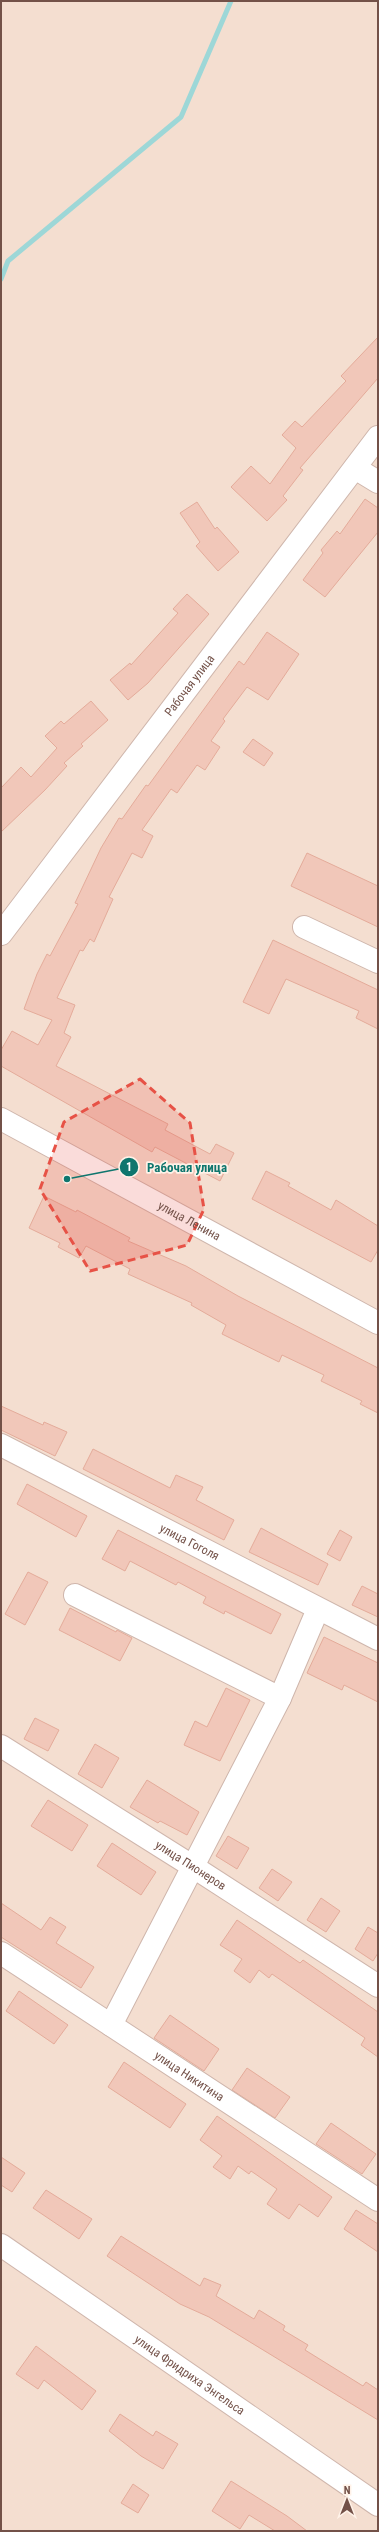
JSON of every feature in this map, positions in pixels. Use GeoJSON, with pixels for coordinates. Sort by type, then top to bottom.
{"type":"FeatureCollection","features":[{"type":"Feature","properties":{"kind":"street","name":"Рабочая улица"},"geometry":{"type":"LineString","coordinates":[[1,934],[378,437]]}},
{"type":"Feature","properties":{"kind":"street"},"geometry":{"type":"LineString","coordinates":[[355,468],[378,482]]}},
{"type":"Feature","properties":{"kind":"street"},"geometry":{"type":"LineString","coordinates":[[304,927],[378,962]]}},
{"type":"Feature","properties":{"kind":"street","name":"улица Ленина"},"geometry":{"type":"LineString","coordinates":[[1,1119],[378,1323]]}},
{"type":"Feature","properties":{"kind":"street","name":"улица Гоголя"},"geometry":{"type":"LineString","coordinates":[[3,1453],[378,1639]]}},
{"type":"Feature","properties":{"kind":"street"},"geometry":{"type":"LineString","coordinates":[[75,1595],[280,1698]]}},
{"type":"Feature","properties":{"kind":"street"},"geometry":{"type":"LineString","coordinates":[[111,2025],[280,1698],[318,1609]]}},
{"type":"Feature","properties":{"kind":"street","name":"улица Пионеров"},"geometry":{"type":"LineString","coordinates":[[1,1746],[192,1866],[378,1986]]}},
{"type":"Feature","properties":{"kind":"street","name":"улица Никитина"},"geometry":{"type":"LineString","coordinates":[[1,1953],[378,2200]]}},
{"type":"Feature","properties":{"kind":"street","name":"улица Фридриха Энгельса"},"geometry":{"type":"LineString","coordinates":[[1,2245],[378,2505]]}},
{"type":"Feature","properties":{"kind":"highlighted area"},"geometry":{"type":"Polygon","coordinates":[[[140,1079],[190,1123],[204,1209],[187,1245],[90,1271],[40,1189],[64,1122],[140,1079]]]}},
{"type":"Feature","properties":{"kind":"shaded area"},"geometry":{"type":"Polygon","coordinates":[[[1,1],[378,1],[378,2531],[1,2531],[1,1]]]}},
{"type":"Feature","properties":{"kind":"building"},"geometry":{"type":"Polygon","coordinates":[[[378,337],[378,378],[300,468],[303,470],[283,496],[287,500],[267,521],[231,487],[251,466],[270,484],[296,448],[282,435],[295,421],[302,427],[346,381],[341,376],[378,337]]]}},
{"type":"Feature","properties":{"kind":"building"},"geometry":{"type":"Polygon","coordinates":[[[365,499],[378,508],[378,532],[325,597],[303,580],[323,553],[321,550],[337,531],[340,534],[365,499]]]}},
{"type":"Feature","properties":{"kind":"building"},"geometry":{"type":"Polygon","coordinates":[[[197,502],[215,529],[217,527],[239,552],[218,571],[196,546],[200,542],[180,513],[197,502]]]}},
{"type":"Feature","properties":{"kind":"building"},"geometry":{"type":"Polygon","coordinates":[[[187,594],[209,614],[148,683],[128,700],[110,680],[130,663],[131,665],[178,613],[173,609],[187,594]]]}},
{"type":"Feature","properties":{"kind":"building"},"geometry":{"type":"Polygon","coordinates":[[[267,632],[299,654],[268,700],[247,687],[223,719],[225,721],[211,741],[220,747],[205,770],[197,765],[177,793],[171,789],[142,830],[153,836],[142,858],[132,853],[109,897],[113,899],[94,942],[90,939],[83,951],[80,950],[57,998],[75,1005],[64,1033],[71,1037],[56,1066],[168,1124],[165,1130],[210,1154],[216,1144],[234,1153],[220,1181],[155,1147],[152,1152],[1,1066],[1,1050],[12,1031],[38,1045],[52,1020],[24,1009],[37,974],[47,954],[50,956],[78,904],[75,903],[101,848],[119,818],[122,819],[146,785],[148,786],[239,661],[244,665],[267,632]]]}},
{"type":"Feature","properties":{"kind":"building"},"geometry":{"type":"Polygon","coordinates":[[[91,701],[108,720],[81,744],[83,746],[64,763],[67,766],[45,790],[1,832],[1,788],[21,767],[31,777],[57,748],[45,736],[61,721],[64,724],[91,701]]]}},
{"type":"Feature","properties":{"kind":"building"},"geometry":{"type":"Polygon","coordinates":[[[253,739],[273,753],[264,766],[243,752],[253,739]]]}},
{"type":"Feature","properties":{"kind":"building"},"geometry":{"type":"Polygon","coordinates":[[[307,853],[378,886],[378,927],[291,886],[307,853]]]}},
{"type":"Feature","properties":{"kind":"building"},"geometry":{"type":"Polygon","coordinates":[[[273,940],[378,990],[378,1029],[356,1018],[359,1011],[286,979],[269,1014],[243,1002],[273,940]]]}},
{"type":"Feature","properties":{"kind":"building"},"geometry":{"type":"Polygon","coordinates":[[[266,1171],[290,1183],[288,1186],[331,1210],[336,1200],[378,1226],[378,1250],[371,1262],[252,1199],[266,1171]]]}},
{"type":"Feature","properties":{"kind":"building"},"geometry":{"type":"Polygon","coordinates":[[[44,1196],[76,1212],[77,1210],[130,1238],[128,1241],[186,1266],[238,1296],[378,1368],[378,1413],[360,1404],[362,1401],[321,1381],[324,1375],[282,1355],[279,1362],[222,1334],[226,1325],[191,1305],[192,1303],[128,1274],[130,1269],[86,1246],[79,1258],[58,1247],[60,1243],[29,1228],[44,1196]]]}},
{"type":"Feature","properties":{"kind":"building"},"geometry":{"type":"Polygon","coordinates":[[[1,1406],[43,1425],[44,1422],[67,1432],[55,1456],[1,1430],[1,1406]]]}},
{"type":"Feature","properties":{"kind":"building"},"geometry":{"type":"Polygon","coordinates":[[[93,1449],[170,1488],[176,1475],[203,1487],[196,1500],[234,1520],[224,1540],[83,1469],[93,1449]]]}},
{"type":"Feature","properties":{"kind":"building"},"geometry":{"type":"Polygon","coordinates":[[[27,1484],[87,1516],[76,1537],[17,1504],[27,1484]]]}},
{"type":"Feature","properties":{"kind":"building"},"geometry":{"type":"Polygon","coordinates":[[[261,1528],[328,1564],[318,1585],[249,1552],[261,1528]]]}},
{"type":"Feature","properties":{"kind":"building"},"geometry":{"type":"Polygon","coordinates":[[[118,1530],[281,1614],[271,1634],[225,1611],[224,1614],[203,1603],[206,1597],[178,1582],[176,1585],[130,1561],[125,1571],[102,1559],[118,1530]]]}},
{"type":"Feature","properties":{"kind":"building"},"geometry":{"type":"Polygon","coordinates":[[[340,1530],[352,1537],[340,1561],[327,1554],[340,1530]]]}},
{"type":"Feature","properties":{"kind":"building"},"geometry":{"type":"Polygon","coordinates":[[[28,1572],[48,1582],[25,1625],[5,1614],[28,1572]]]}},
{"type":"Feature","properties":{"kind":"building"},"geometry":{"type":"Polygon","coordinates":[[[362,1586],[378,1594],[378,1617],[352,1605],[362,1586]]]}},
{"type":"Feature","properties":{"kind":"building"},"geometry":{"type":"Polygon","coordinates":[[[70,1608],[116,1632],[117,1630],[132,1638],[120,1661],[59,1630],[70,1608]]]}},
{"type":"Feature","properties":{"kind":"building"},"geometry":{"type":"Polygon","coordinates":[[[324,1637],[378,1663],[378,1702],[344,1685],[342,1690],[307,1673],[324,1637]]]}},
{"type":"Feature","properties":{"kind":"building"},"geometry":{"type":"Polygon","coordinates":[[[226,1688],[250,1700],[220,1761],[184,1745],[195,1721],[207,1727],[226,1688]]]}},
{"type":"Feature","properties":{"kind":"building"},"geometry":{"type":"Polygon","coordinates":[[[35,1718],[59,1730],[48,1751],[24,1739],[35,1718]]]}},
{"type":"Feature","properties":{"kind":"building"},"geometry":{"type":"Polygon","coordinates":[[[95,1744],[119,1758],[102,1788],[78,1774],[95,1744]]]}},
{"type":"Feature","properties":{"kind":"building"},"geometry":{"type":"Polygon","coordinates":[[[147,1780],[199,1812],[187,1835],[160,1821],[158,1823],[130,1807],[147,1780]]]}},
{"type":"Feature","properties":{"kind":"building"},"geometry":{"type":"Polygon","coordinates":[[[48,1800],[88,1825],[72,1851],[31,1826],[48,1800]]]}},
{"type":"Feature","properties":{"kind":"building"},"geometry":{"type":"Polygon","coordinates":[[[228,1836],[249,1848],[237,1869],[216,1856],[228,1836]]]}},
{"type":"Feature","properties":{"kind":"building"},"geometry":{"type":"Polygon","coordinates":[[[112,1843],[156,1872],[141,1895],[97,1866],[112,1843]]]}},
{"type":"Feature","properties":{"kind":"building"},"geometry":{"type":"Polygon","coordinates":[[[272,1869],[292,1882],[278,1901],[259,1888],[272,1869]]]}},
{"type":"Feature","properties":{"kind":"building"},"geometry":{"type":"Polygon","coordinates":[[[321,1898],[340,1911],[326,1932],[307,1920],[321,1898]]]}},
{"type":"Feature","properties":{"kind":"building"},"geometry":{"type":"Polygon","coordinates":[[[1,1903],[41,1930],[50,1917],[66,1927],[56,1943],[94,1967],[81,1988],[1,1937],[1,1903]]]}},
{"type":"Feature","properties":{"kind":"building"},"geometry":{"type":"Polygon","coordinates":[[[237,1920],[300,1963],[303,1960],[378,2012],[378,2057],[361,2045],[365,2038],[272,1974],[269,1978],[259,1970],[250,1983],[234,1971],[242,1959],[220,1945],[237,1920]]]}},
{"type":"Feature","properties":{"kind":"building"},"geometry":{"type":"Polygon","coordinates":[[[368,1927],[378,1933],[378,1953],[373,1961],[355,1949],[368,1927]]]}},
{"type":"Feature","properties":{"kind":"building"},"geometry":{"type":"Polygon","coordinates":[[[19,1991],[68,2025],[54,2044],[6,2011],[19,1991]]]}},
{"type":"Feature","properties":{"kind":"building"},"geometry":{"type":"Polygon","coordinates":[[[170,2015],[219,2049],[204,2071],[154,2038],[170,2015]]]}},
{"type":"Feature","properties":{"kind":"building"},"geometry":{"type":"Polygon","coordinates":[[[124,2062],[186,2104],[170,2128],[108,2087],[124,2062]]]}},
{"type":"Feature","properties":{"kind":"building"},"geometry":{"type":"Polygon","coordinates":[[[247,2068],[290,2097],[275,2118],[232,2090],[247,2068]]]}},
{"type":"Feature","properties":{"kind":"building"},"geometry":{"type":"Polygon","coordinates":[[[217,2116],[332,2197],[318,2217],[299,2204],[289,2219],[267,2204],[277,2189],[251,2171],[249,2174],[238,2166],[230,2179],[213,2167],[222,2156],[200,2140],[217,2116]]]}},
{"type":"Feature","properties":{"kind":"building"},"geometry":{"type":"Polygon","coordinates":[[[331,2123],[376,2154],[362,2174],[316,2144],[331,2123]]]}},
{"type":"Feature","properties":{"kind":"building"},"geometry":{"type":"Polygon","coordinates":[[[1,2157],[25,2173],[12,2192],[1,2185],[1,2157]]]}},
{"type":"Feature","properties":{"kind":"building"},"geometry":{"type":"Polygon","coordinates":[[[46,2190],[92,2219],[79,2239],[33,2208],[46,2190]]]}},
{"type":"Feature","properties":{"kind":"building"},"geometry":{"type":"Polygon","coordinates":[[[356,2210],[378,2224],[378,2252],[344,2229],[356,2210]]]}},
{"type":"Feature","properties":{"kind":"building"},"geometry":{"type":"Polygon","coordinates":[[[121,2236],[200,2286],[204,2278],[221,2285],[216,2296],[254,2319],[259,2310],[285,2326],[283,2330],[308,2345],[305,2350],[363,2386],[366,2382],[378,2390],[378,2420],[209,2317],[180,2304],[107,2256],[121,2236]]]}},
{"type":"Feature","properties":{"kind":"building"},"geometry":{"type":"Polygon","coordinates":[[[36,2346],[96,2391],[82,2410],[44,2380],[38,2389],[16,2374],[36,2346]]]}},
{"type":"Feature","properties":{"kind":"building"},"geometry":{"type":"Polygon","coordinates":[[[120,2414],[153,2436],[156,2431],[178,2444],[163,2469],[141,2456],[109,2431],[120,2414]]]}},
{"type":"Feature","properties":{"kind":"building"},"geometry":{"type":"Polygon","coordinates":[[[231,2481],[287,2516],[307,2531],[275,2531],[249,2515],[240,2529],[212,2511],[231,2481]]]}},
{"type":"Feature","properties":{"kind":"building"},"geometry":{"type":"Polygon","coordinates":[[[133,2484],[149,2495],[138,2513],[121,2503],[133,2484]]]}},
{"type":"Feature","properties":{"kind":"waterway"},"geometry":{"type":"LineString","coordinates":[[1,279],[8,261],[181,117],[231,1]]}},
{"type":"Feature","properties":{"kind":"place","name":"Рабочая улица"},"geometry":{"type":"Point","coordinates":[67,1179]}}]}
